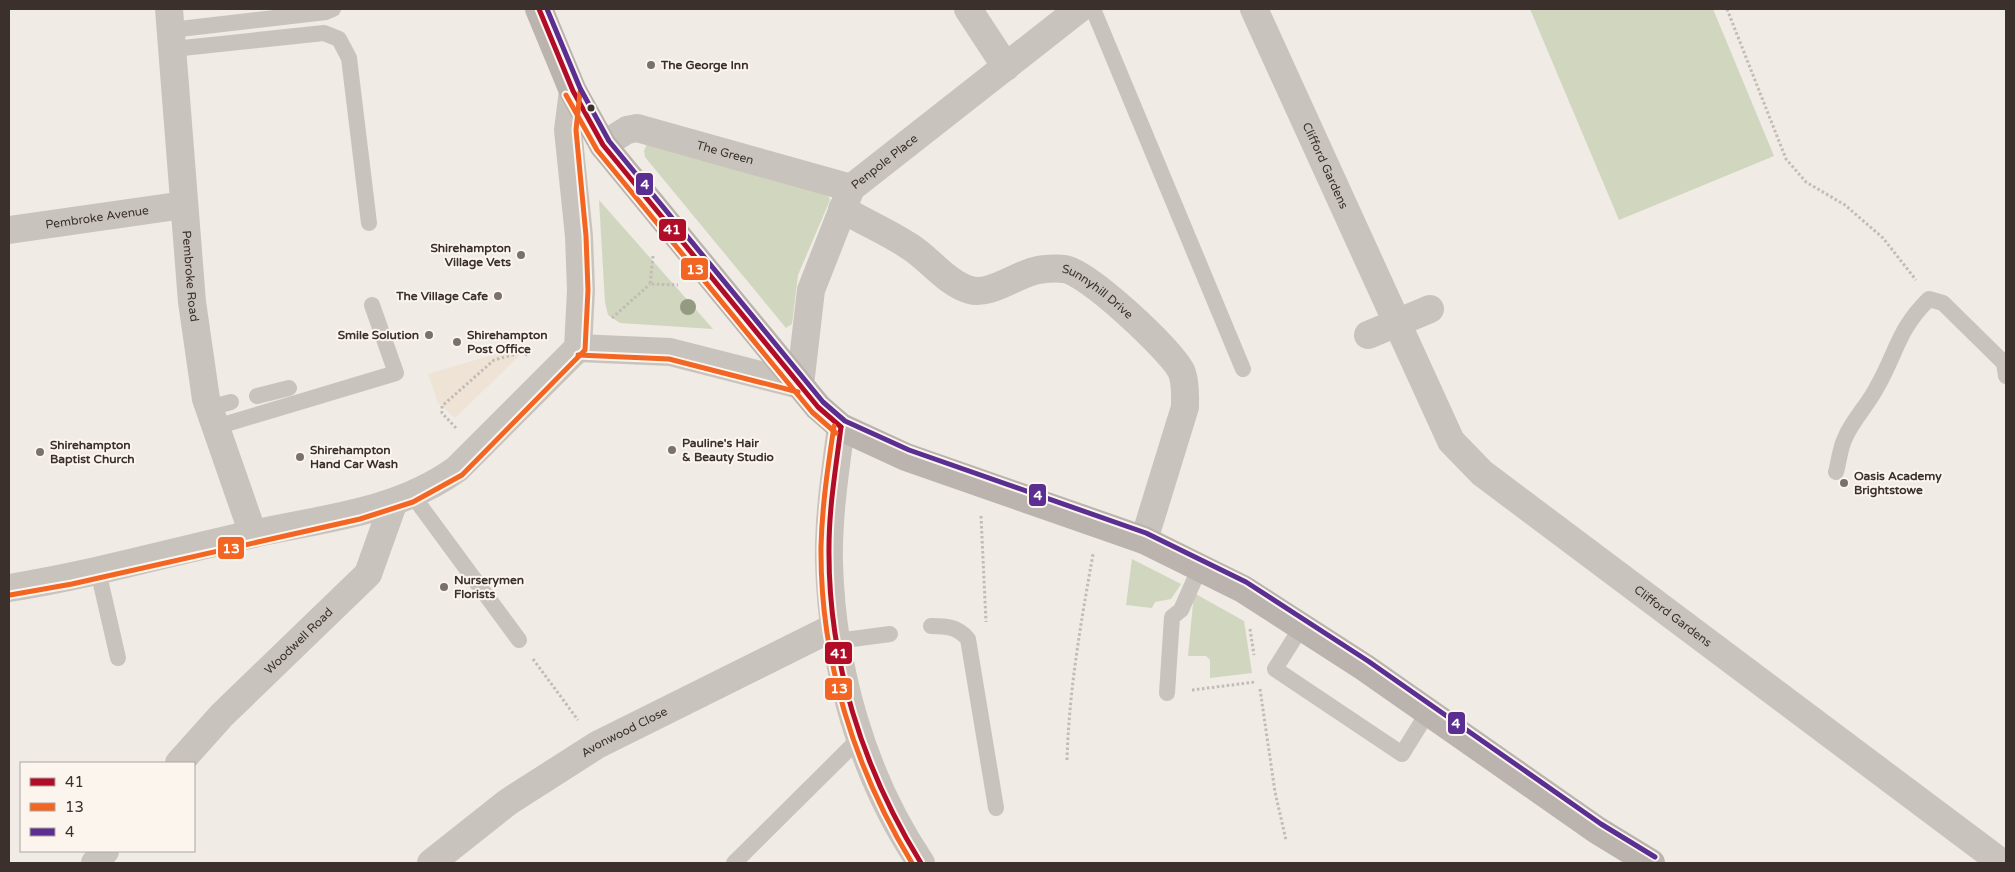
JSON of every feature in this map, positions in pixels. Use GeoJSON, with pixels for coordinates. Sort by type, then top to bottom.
{"type":"FeatureCollection","features":[{"type":"Feature","properties":{"kind":"main road"},"geometry":{"type":"LineString","coordinates":[[540,9],[573,91],[603,145],[818,407],[841,428],[906,456],[1098,526],[1144,540],[1243,589],[1302,626],[1597,830],[1651,863]]}},
{"type":"Feature","properties":{"kind":"street"},"geometry":{"type":"LineString","coordinates":[[968,9],[1006,67]]}},
{"type":"Feature","properties":{"kind":"street","name":"Penpole Place"},"geometry":{"type":"LineString","coordinates":[[847,199],[1079,9]]}},
{"type":"Feature","properties":{"kind":"street","name":"Clifford Gardens"},"geometry":{"type":"LineString","coordinates":[[1254,9],[1451,441],[1482,473],[2002,863]]}},
{"type":"Feature","properties":{"kind":"street","name":"Pembroke Road"},"geometry":{"type":"LineString","coordinates":[[171,29],[192,302],[219,412],[253,534]]}},
{"type":"Feature","properties":{"kind":"street"},"geometry":{"type":"LineString","coordinates":[[9,588],[58,581],[403,500],[437,484],[457,469],[578,348],[581,290],[579,236],[568,130],[573,91]]}},
{"type":"Feature","properties":{"kind":"street","name":"The Green"},"geometry":{"type":"LineString","coordinates":[[603,145],[627,130],[637,128],[847,199]]}},
{"type":"Feature","properties":{"kind":"street"},"geometry":{"type":"LineString","coordinates":[[578,348],[670,352],[800,385],[811,290],[847,199]]}},
{"type":"Feature","properties":{"kind":"street","name":"Sunnyhill Drive"},"geometry":{"type":"LineString","coordinates":[[847,199],[952,281],[969,290],[982,292],[1010,279],[1037,270],[1067,268],[1089,279],[1166,350],[1182,372],[1185,389],[1184,407],[1144,540]]}},
{"type":"Feature","properties":{"kind":"street","name":"Pembroke Avenue"},"geometry":{"type":"LineString","coordinates":[[9,230],[184,205]]}},
{"type":"Feature","properties":{"kind":"street"},"geometry":{"type":"LineString","coordinates":[[1368,334],[1430,309]]}},
{"type":"Feature","properties":{"kind":"street"},"geometry":{"type":"LineString","coordinates":[[841,428],[831,514],[829,562],[835,634],[849,699],[869,768],[921,863]]}},
{"type":"Feature","properties":{"kind":"street","name":"Woodwell Road"},"geometry":{"type":"LineString","coordinates":[[180,762],[222,715],[368,574],[403,500]]}},
{"type":"Feature","properties":{"kind":"street","name":"Avonwood Close"},"geometry":{"type":"LineString","coordinates":[[431,863],[508,802],[596,745],[835,634]]}},
{"type":"Feature","properties":{"kind":"street"},"geometry":{"type":"LineString","coordinates":[[95,863],[104,852]]}},
{"type":"Feature","properties":{"kind":"lane"},"geometry":{"type":"LineString","coordinates":[[171,29],[326,12],[333,9]]}},
{"type":"Feature","properties":{"kind":"lane"},"geometry":{"type":"LineString","coordinates":[[1093,9],[1243,368]]}},
{"type":"Feature","properties":{"kind":"lane"},"geometry":{"type":"LineString","coordinates":[[171,29],[324,33],[338,39],[349,58],[369,223]]}},
{"type":"Feature","properties":{"kind":"lane"},"geometry":{"type":"LineString","coordinates":[[1836,472],[1844,439],[1858,414],[1877,387],[1897,341],[1914,314],[1930,299],[1943,304],[2006,366]]}},
{"type":"Feature","properties":{"kind":"lane"},"geometry":{"type":"LineString","coordinates":[[219,412],[396,373],[372,305]]}},
{"type":"Feature","properties":{"kind":"lane"},"geometry":{"type":"LineString","coordinates":[[257,396],[289,388]]}},
{"type":"Feature","properties":{"kind":"lane"},"geometry":{"type":"LineString","coordinates":[[403,500],[519,640]]}},
{"type":"Feature","properties":{"kind":"lane"},"geometry":{"type":"LineString","coordinates":[[1167,693],[1172,617],[1181,610],[1200,567]]}},
{"type":"Feature","properties":{"kind":"lane"},"geometry":{"type":"LineString","coordinates":[[98,571],[118,658]]}},
{"type":"Feature","properties":{"kind":"lane"},"geometry":{"type":"LineString","coordinates":[[931,626],[948,626],[961,631],[968,639],[996,808]]}},
{"type":"Feature","properties":{"kind":"lane"},"geometry":{"type":"LineString","coordinates":[[1302,626],[1275,669],[1402,754],[1428,712]]}},
{"type":"Feature","properties":{"kind":"lane"},"geometry":{"type":"LineString","coordinates":[[835,634],[890,634]]}},
{"type":"Feature","properties":{"kind":"lane"},"geometry":{"type":"LineString","coordinates":[[734,863],[861,737]]}},
{"type":"Feature","properties":{"kind":"path"},"geometry":{"type":"LineString","coordinates":[[1727,9],[1786,159],[1806,182],[1845,205],[1883,238],[1930,299]]}},
{"type":"Feature","properties":{"kind":"path"},"geometry":{"type":"LineString","coordinates":[[578,348],[650,284]]}},
{"type":"Feature","properties":{"kind":"path"},"geometry":{"type":"LineString","coordinates":[[442,414],[442,406],[494,360],[523,352],[549,378]]}},
{"type":"Feature","properties":{"kind":"path"},"geometry":{"type":"LineString","coordinates":[[979,482],[987,626]]}},
{"type":"Feature","properties":{"kind":"path"},"geometry":{"type":"LineString","coordinates":[[1066,760],[1068,714],[1078,638],[1098,526]]}},
{"type":"Feature","properties":{"kind":"path"},"geometry":{"type":"LineString","coordinates":[[1243,589],[1255,663]]}},
{"type":"Feature","properties":{"kind":"path"},"geometry":{"type":"LineString","coordinates":[[519,640],[596,745]]}},
{"type":"Feature","properties":{"kind":"path"},"geometry":{"type":"LineString","coordinates":[[1167,693],[1258,682],[1275,792],[1286,840]]}},
{"type":"Feature","properties":{"kind":"green space"},"geometry":{"type":"Polygon","coordinates":[[[1530,9],[1713,9],[1774,156],[1619,220],[1530,9]]]}},
{"type":"Feature","properties":{"kind":"green space"},"geometry":{"type":"Polygon","coordinates":[[[648,141],[827,193],[830,200],[798,275],[792,324],[786,328],[645,157],[644,151],[648,141]]]}},
{"type":"Feature","properties":{"kind":"green space"},"geometry":{"type":"Polygon","coordinates":[[[599,200],[713,329],[620,323],[608,315],[605,302],[599,200]]]}},
{"type":"Feature","properties":{"kind":"green space"},"geometry":{"type":"Polygon","coordinates":[[[1132,559],[1181,584],[1171,599],[1155,602],[1152,608],[1126,605],[1132,559]]]}},
{"type":"Feature","properties":{"kind":"green space"},"geometry":{"type":"Polygon","coordinates":[[[1194,593],[1244,621],[1252,673],[1210,678],[1210,660],[1206,656],[1188,656],[1194,593]]]}},
{"type":"Feature","properties":{"kind":"shaded area"},"geometry":{"type":"Polygon","coordinates":[[[531,344],[455,418],[438,403],[428,374],[531,344]]]}},
{"type":"Feature","properties":{"kind":"transit line","name":"41"},"geometry":{"type":"LineString","coordinates":[[539,9],[573,91],[603,145],[818,407],[841,427]]}},
{"type":"Feature","properties":{"kind":"transit line","name":"4"},"geometry":{"type":"LineString","coordinates":[[547,9],[580,88],[609,141],[823,402],[845,421],[909,450],[1146,533],[1246,582],[1368,661],[1601,824],[1655,857]]}},
{"type":"Feature","properties":{"kind":"transit line","name":"13"},"geometry":{"type":"LineString","coordinates":[[10,595],[72,584],[360,519],[413,502],[462,475],[585,350],[588,290],[586,236],[576,130],[580,92]]}},
{"type":"Feature","properties":{"kind":"transit line","name":"13"},"geometry":{"type":"LineString","coordinates":[[566,95],[597,150],[812,412],[836,433]]}},
{"type":"Feature","properties":{"kind":"transit line","name":"13"},"geometry":{"type":"LineString","coordinates":[[578,355],[669,359],[798,392]]}},
{"type":"Feature","properties":{"kind":"transit line","name":"13"},"geometry":{"type":"LineString","coordinates":[[834,426],[824,501],[821,547],[822,589],[834,671],[857,751],[891,827],[912,863]]}},
{"type":"Feature","properties":{"kind":"transit line","name":"41"},"geometry":{"type":"LineString","coordinates":[[841,427],[831,502],[829,548],[830,590],[842,672],[852,712],[866,751],[900,827],[921,863]]}},
{"type":"Feature","properties":{"kind":"place","name":"The George Inn"},"geometry":{"type":"Point","coordinates":[651,65]}},
{"type":"Feature","properties":{"kind":"place","name":"Shirehampton Village Vets"},"geometry":{"type":"Point","coordinates":[521,255]}},
{"type":"Feature","properties":{"kind":"place","name":"The Village Cafe"},"geometry":{"type":"Point","coordinates":[498,296]}},
{"type":"Feature","properties":{"kind":"place","name":"Smile Solution"},"geometry":{"type":"Point","coordinates":[429,335]}},
{"type":"Feature","properties":{"kind":"place","name":"Shirehampton Post Office"},"geometry":{"type":"Point","coordinates":[457,342]}},
{"type":"Feature","properties":{"kind":"place","name":"Pauline's Hair & Beauty Studio"},"geometry":{"type":"Point","coordinates":[672,450]}},
{"type":"Feature","properties":{"kind":"place","name":"Shirehampton Baptist Church"},"geometry":{"type":"Point","coordinates":[40,452]}},
{"type":"Feature","properties":{"kind":"place","name":"Shirehampton Hand Car Wash"},"geometry":{"type":"Point","coordinates":[300,457]}},
{"type":"Feature","properties":{"kind":"place","name":"Oasis Academy Brightstowe"},"geometry":{"type":"Point","coordinates":[1844,483]}},
{"type":"Feature","properties":{"kind":"place","name":"Nurserymen Florists"},"geometry":{"type":"Point","coordinates":[444,587]}}]}
